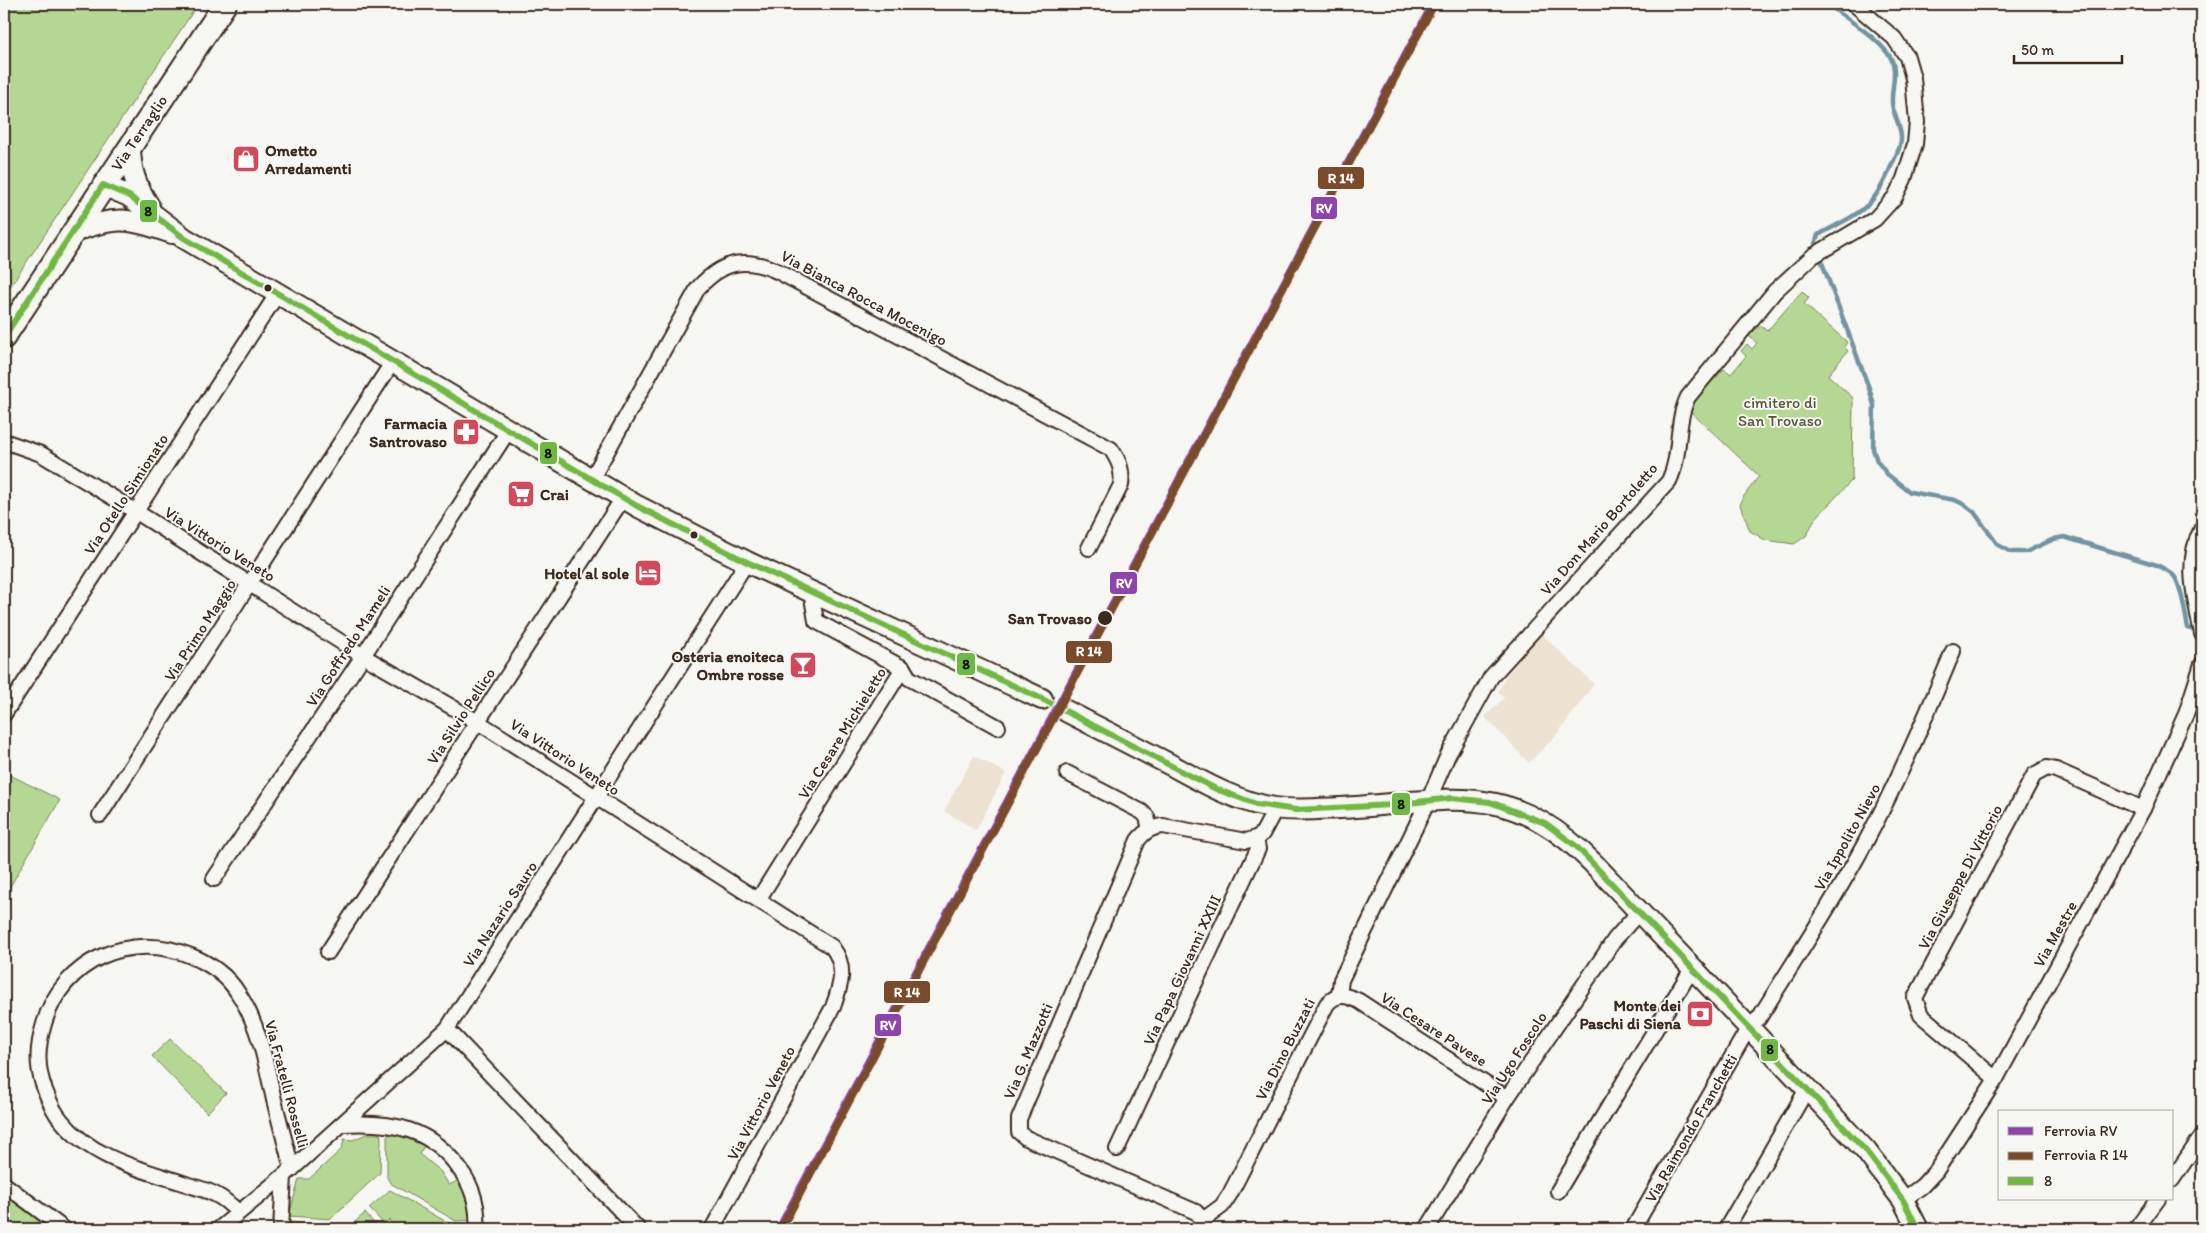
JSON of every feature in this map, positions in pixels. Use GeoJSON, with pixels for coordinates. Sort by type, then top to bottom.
{"type":"FeatureCollection","features":[{"type":"Feature","properties":{"kind":"main road","name":"Via Terraglio"},"geometry":{"type":"LineString","coordinates":[[4,337],[103,185],[225,4]]}},
{"type":"Feature","properties":{"kind":"street","name":"Via Don Mario Bortoletto"},"geometry":{"type":"LineString","coordinates":[[1429,799],[1448,755],[1491,677],[1669,480],[1673,472],[1679,443],[1684,405],[1694,390],[1775,292],[1819,253],[1884,211],[1895,197],[1904,180],[1915,144],[1917,122],[1913,78],[1907,56],[1894,38],[1854,4]]}},
{"type":"Feature","properties":{"kind":"street"},"geometry":{"type":"LineString","coordinates":[[130,146],[130,164],[135,182],[153,212]]}},
{"type":"Feature","properties":{"kind":"street"},"geometry":{"type":"LineString","coordinates":[[103,185],[129,196],[153,212],[184,238],[392,363],[623,498],[747,562],[1042,699]]}},
{"type":"Feature","properties":{"kind":"street"},"geometry":{"type":"LineString","coordinates":[[103,185],[123,212],[134,221]]}},
{"type":"Feature","properties":{"kind":"street"},"geometry":{"type":"LineString","coordinates":[[73,232],[96,223],[116,219],[134,221],[184,238]]}},
{"type":"Feature","properties":{"kind":"street","name":"Via Bianca Rocca Mocenigo"},"geometry":{"type":"LineString","coordinates":[[591,480],[698,288],[711,274],[726,265],[746,262],[764,265],[778,272],[1111,450],[1119,461],[1122,474],[1121,485],[1089,548]]}},
{"type":"Feature","properties":{"kind":"street","name":"Via Otello Simionato"},"geometry":{"type":"LineString","coordinates":[[4,714],[278,293]]}},
{"type":"Feature","properties":{"kind":"street","name":"Via Primo Maggio"},"geometry":{"type":"LineString","coordinates":[[100,815],[392,363]]}},
{"type":"Feature","properties":{"kind":"street","name":"Via Goffredo Mameli"},"geometry":{"type":"LineString","coordinates":[[214,879],[363,656],[508,431]]}},
{"type":"Feature","properties":{"kind":"street","name":"Via Vittorio Veneto"},"geometry":{"type":"LineString","coordinates":[[4,441],[41,454],[135,511],[363,656],[478,722],[832,947],[839,956],[842,966],[840,987],[833,1007],[712,1229]]}},
{"type":"Feature","properties":{"kind":"street","name":"Via Silvio Pellico"},"geometry":{"type":"LineString","coordinates":[[328,952],[623,498]]}},
{"type":"Feature","properties":{"kind":"street"},"geometry":{"type":"LineString","coordinates":[[2202,528],[2196,544],[2191,572],[2202,634]]}},
{"type":"Feature","properties":{"kind":"street","name":"Via Nazario Sauro"},"geometry":{"type":"LineString","coordinates":[[218,1229],[288,1173],[447,1029],[747,562]]}},
{"type":"Feature","properties":{"kind":"street","name":"Via Cesare Michieletto"},"geometry":{"type":"LineString","coordinates":[[758,900],[903,668],[816,620],[811,591]]}},
{"type":"Feature","properties":{"kind":"street","name":"Via Ippolito Nievo"},"geometry":{"type":"LineString","coordinates":[[1749,1028],[1759,1018],[1864,846],[1918,738],[1953,650]]}},
{"type":"Feature","properties":{"kind":"street","name":"Via Mestre"},"geometry":{"type":"LineString","coordinates":[[1903,1200],[1922,1186],[1936,1171],[1996,1079],[2143,809],[2186,714],[2202,664]]}},
{"type":"Feature","properties":{"kind":"street"},"geometry":{"type":"LineString","coordinates":[[903,668],[909,678],[998,727]]}},
{"type":"Feature","properties":{"kind":"street"},"geometry":{"type":"LineString","coordinates":[[1066,711],[1216,789],[1247,801],[1276,808],[1391,805],[1429,799],[1452,798],[1490,802],[1545,823],[1576,846],[1866,1150],[1903,1200],[1915,1227]]}},
{"type":"Feature","properties":{"kind":"street","name":"Via Giuseppe Di Vittorio"},"geometry":{"type":"LineString","coordinates":[[1996,1079],[1921,1016],[1915,998],[2034,774],[2047,768],[2056,770],[2143,809]]}},
{"type":"Feature","properties":{"kind":"street"},"geometry":{"type":"LineString","coordinates":[[1067,773],[1142,812],[1147,817],[1150,829],[1163,826],[1246,841],[1256,838]]}},
{"type":"Feature","properties":{"kind":"street","name":"Via Dino Buzzati"},"geometry":{"type":"LineString","coordinates":[[1203,1225],[1222,1206],[1230,1194],[1327,1004],[1339,995],[1341,980],[1429,799]]}},
{"type":"Feature","properties":{"kind":"street","name":"Via Papa Giovanni XXIII"},"geometry":{"type":"LineString","coordinates":[[1117,1149],[1258,849],[1256,838],[1262,834],[1276,808]]}},
{"type":"Feature","properties":{"kind":"street","name":"Via G. Mazzotti"},"geometry":{"type":"LineString","coordinates":[[1150,829],[1138,840],[1019,1118],[1019,1132],[1026,1138],[1196,1212],[1203,1225]]}},
{"type":"Feature","properties":{"kind":"street","name":"Via Ugo Foscolo"},"geometry":{"type":"LineString","coordinates":[[1427,1229],[1508,1098],[1614,939],[1639,912]]}},
{"type":"Feature","properties":{"kind":"street","name":"Via Fratelli Rosselli"},"geometry":{"type":"LineString","coordinates":[[239,1212],[218,1196],[122,1163],[91,1149],[76,1138],[59,1118],[42,1082],[38,1054],[46,1014],[56,994],[71,976],[87,963],[106,953],[125,947],[149,946],[182,952],[200,959],[228,980],[247,1008],[262,1050],[288,1173],[281,1229]]}},
{"type":"Feature","properties":{"kind":"street"},"geometry":{"type":"LineString","coordinates":[[1558,1191],[1693,967]]}},
{"type":"Feature","properties":{"kind":"street","name":"Via Cesare Pavese"},"geometry":{"type":"LineString","coordinates":[[1339,995],[1348,996],[1359,1001],[1508,1098]]}},
{"type":"Feature","properties":{"kind":"street","name":"Via Raimondo Franchetti"},"geometry":{"type":"LineString","coordinates":[[1633,1229],[1749,1028]]}},
{"type":"Feature","properties":{"kind":"street"},"geometry":{"type":"LineString","coordinates":[[447,1029],[638,1229]]}},
{"type":"Feature","properties":{"kind":"street"},"geometry":{"type":"LineString","coordinates":[[1726,1229],[1807,1089]]}},
{"type":"Feature","properties":{"kind":"street"},"geometry":{"type":"LineString","coordinates":[[343,1124],[384,1125],[414,1131],[436,1142],[447,1151],[466,1176],[476,1205],[477,1229]]}},
{"type":"Feature","properties":{"kind":"street"},"geometry":{"type":"LineString","coordinates":[[2174,1177],[2202,1136]]}},
{"type":"Feature","properties":{"kind":"street"},"geometry":{"type":"LineString","coordinates":[[4,1184],[64,1229]]}},
{"type":"Feature","properties":{"kind":"street"},"geometry":{"type":"LineString","coordinates":[[2136,1229],[2157,1200]]}},
{"type":"Feature","properties":{"kind":"shaded area"},"geometry":{"type":"Polygon","coordinates":[[[1542,634],[1594,684],[1558,733],[1529,763],[1485,717],[1504,698],[1498,692],[1506,676],[1542,634]]]}},
{"type":"Feature","properties":{"kind":"shaded area"},"geometry":{"type":"Polygon","coordinates":[[[974,756],[1006,773],[976,830],[944,811],[974,756]]]}},
{"type":"Feature","properties":{"kind":"green space"},"geometry":{"type":"Polygon","coordinates":[[[4,4],[198,4],[4,296],[4,4]]]}},
{"type":"Feature","properties":{"kind":"green space","name":"cimitero di San Trovaso"},"geometry":{"type":"Polygon","coordinates":[[[1802,291],[1809,298],[1804,304],[1847,342],[1844,347],[1848,351],[1828,375],[1853,398],[1852,480],[1815,519],[1806,536],[1794,544],[1765,540],[1750,531],[1740,505],[1744,496],[1759,476],[1687,408],[1724,369],[1731,374],[1746,356],[1741,351],[1747,344],[1752,349],[1757,343],[1749,336],[1760,325],[1767,331],[1802,291]]]}},
{"type":"Feature","properties":{"kind":"green space"},"geometry":{"type":"Polygon","coordinates":[[[4,772],[60,800],[4,897],[4,772]]]}},
{"type":"Feature","properties":{"kind":"green space"},"geometry":{"type":"Polygon","coordinates":[[[170,1039],[226,1093],[207,1113],[152,1056],[170,1039]]]}},
{"type":"Feature","properties":{"kind":"green space"},"geometry":{"type":"Polygon","coordinates":[[[366,1134],[380,1134],[380,1173],[330,1219],[289,1216],[299,1179],[309,1179],[342,1149],[344,1139],[353,1140],[366,1134]]]}},
{"type":"Feature","properties":{"kind":"green space"},"geometry":{"type":"Polygon","coordinates":[[[389,1134],[411,1138],[425,1145],[419,1154],[441,1172],[449,1185],[459,1180],[465,1192],[472,1220],[456,1221],[390,1183],[387,1177],[387,1137],[389,1134]]]}},
{"type":"Feature","properties":{"kind":"green space"},"geometry":{"type":"Polygon","coordinates":[[[390,1190],[454,1226],[460,1226],[459,1229],[409,1229],[403,1223],[397,1228],[389,1220],[384,1224],[369,1208],[390,1190]]]}},
{"type":"Feature","properties":{"kind":"green space"},"geometry":{"type":"Polygon","coordinates":[[[4,1194],[50,1229],[4,1229],[4,1194]]]}},
{"type":"Feature","properties":{"kind":"green space"},"geometry":{"type":"Polygon","coordinates":[[[365,1213],[379,1229],[347,1229],[365,1213]]]}},
{"type":"Feature","properties":{"kind":"green space"},"geometry":{"type":"Polygon","coordinates":[[[289,1222],[327,1226],[335,1229],[289,1229],[289,1222]]]}},
{"type":"Feature","properties":{"kind":"waterway"},"geometry":{"type":"LineString","coordinates":[[1827,4],[1876,41],[1889,55],[1894,66],[1892,103],[1901,134],[1898,152],[1885,180],[1871,201],[1855,215],[1818,235],[1815,244],[1874,405],[1873,449],[1877,461],[1887,474],[1910,492],[1955,500],[1965,505],[1974,512],[1998,545],[2011,552],[2026,552],[2054,539],[2064,537],[2157,565],[2174,576],[2181,593],[2188,628],[2198,632]]}},
{"type":"Feature","properties":{"kind":"rail line","name":"RV"},"geometry":{"type":"LineString","coordinates":[[779,1229],[1433,4]]}},
{"type":"Feature","properties":{"kind":"transit line"},"geometry":{"type":"LineString","coordinates":[[781,1229],[1432,8]]}},
{"type":"Feature","properties":{"kind":"transit line","name":"8"},"geometry":{"type":"LineString","coordinates":[[4,337],[103,185],[129,196],[184,238],[637,506],[747,562],[1042,699],[1216,789],[1256,804],[1296,810],[1391,805],[1452,798],[1490,802],[1545,823],[1576,846],[1866,1151],[1903,1200],[1918,1229]]}},
{"type":"Feature","properties":{"kind":"place","name":"Ometto Arredamenti"},"geometry":{"type":"Point","coordinates":[246,159]}},
{"type":"Feature","properties":{"kind":"place","name":"Farmacia Santrovaso"},"geometry":{"type":"Point","coordinates":[466,432]}},
{"type":"Feature","properties":{"kind":"place","name":"Crai"},"geometry":{"type":"Point","coordinates":[521,494]}},
{"type":"Feature","properties":{"kind":"place","name":"Hotel al sole"},"geometry":{"type":"Point","coordinates":[648,573]}},
{"type":"Feature","properties":{"kind":"place","name":"San Trovaso"},"geometry":{"type":"Point","coordinates":[1105,618]}},
{"type":"Feature","properties":{"kind":"place","name":"Osteria enoiteca Ombre rosse"},"geometry":{"type":"Point","coordinates":[803,665]}},
{"type":"Feature","properties":{"kind":"place","name":"Monte dei Paschi di Siena"},"geometry":{"type":"Point","coordinates":[1700,1014]}}]}
